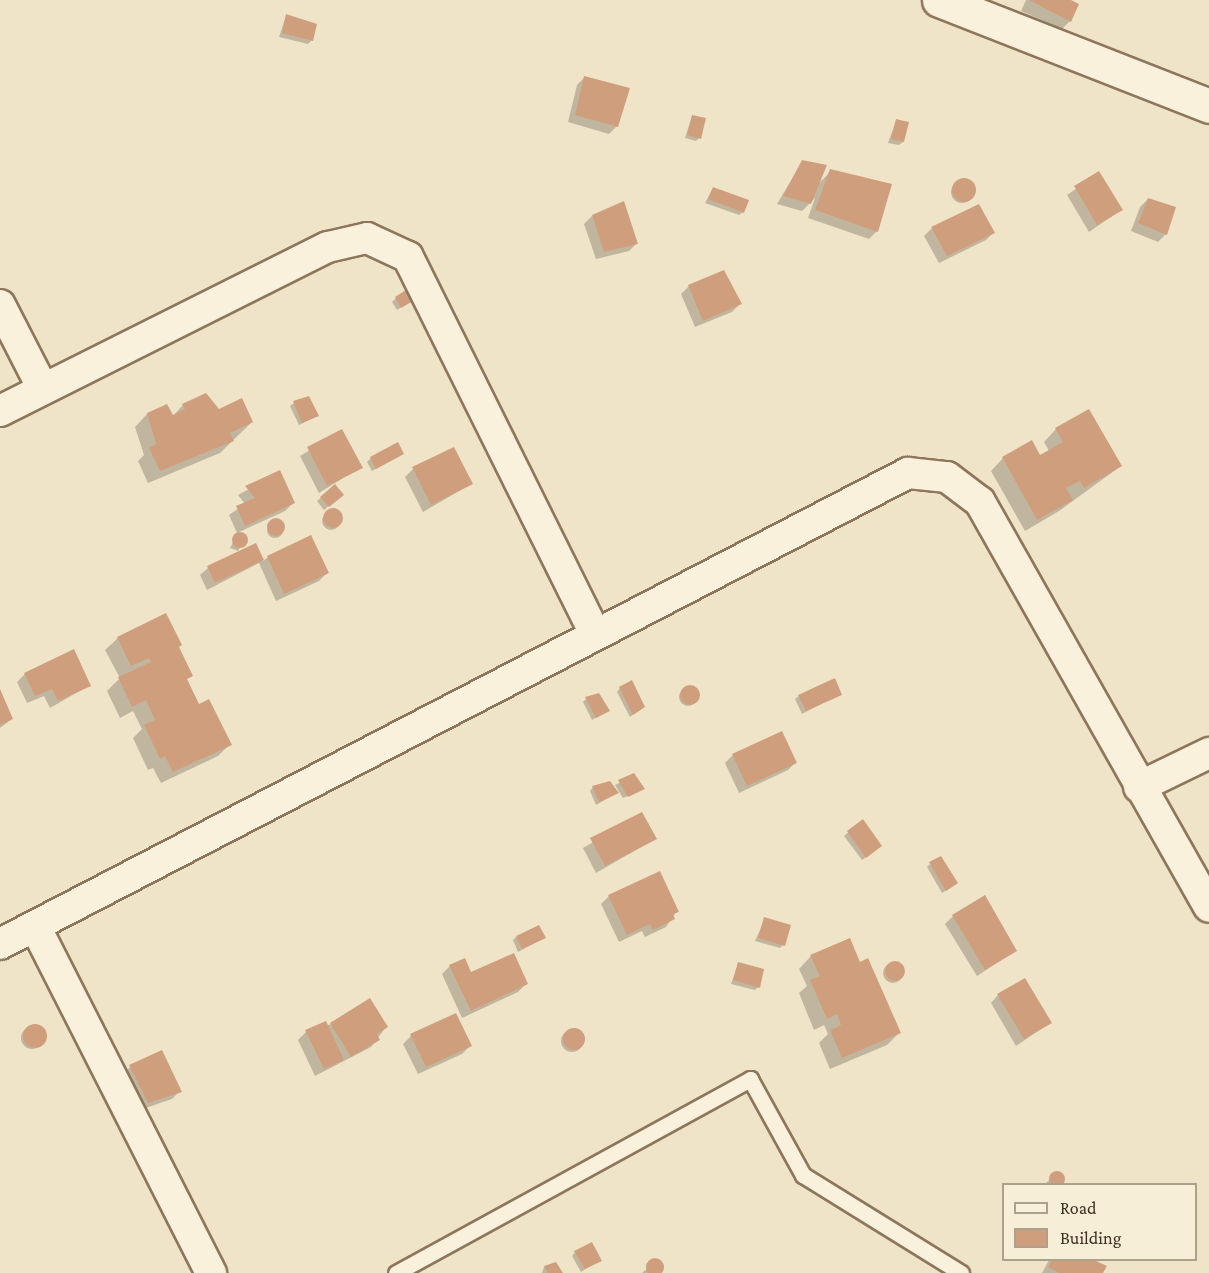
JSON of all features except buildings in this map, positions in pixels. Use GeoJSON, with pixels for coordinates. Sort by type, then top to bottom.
{"type":"FeatureCollection","features":[{"type":"Feature","properties":{"kind":"street"},"geometry":{"type":"LineString","coordinates":[[939,0],[1209,106]]}},
{"type":"Feature","properties":{"kind":"street"},"geometry":{"type":"LineString","coordinates":[[0,411],[328,247],[367,238],[408,257],[596,634]]}},
{"type":"Feature","properties":{"kind":"street"},"geometry":{"type":"LineString","coordinates":[[0,305],[43,389]]}},
{"type":"Feature","properties":{"kind":"street"},"geometry":{"type":"LineString","coordinates":[[0,944],[36,928],[908,473],[947,477],[980,502],[1139,787],[1209,907]]}},
{"type":"Feature","properties":{"kind":"street"},"geometry":{"type":"LineString","coordinates":[[1139,787],[1209,753]]}},
{"type":"Feature","properties":{"kind":"street"},"geometry":{"type":"LineString","coordinates":[[36,928],[211,1273]]}},
{"type":"Feature","properties":{"kind":"lane"},"geometry":{"type":"LineString","coordinates":[[396,1273],[750,1079],[802,1175],[961,1273]]}}]}
